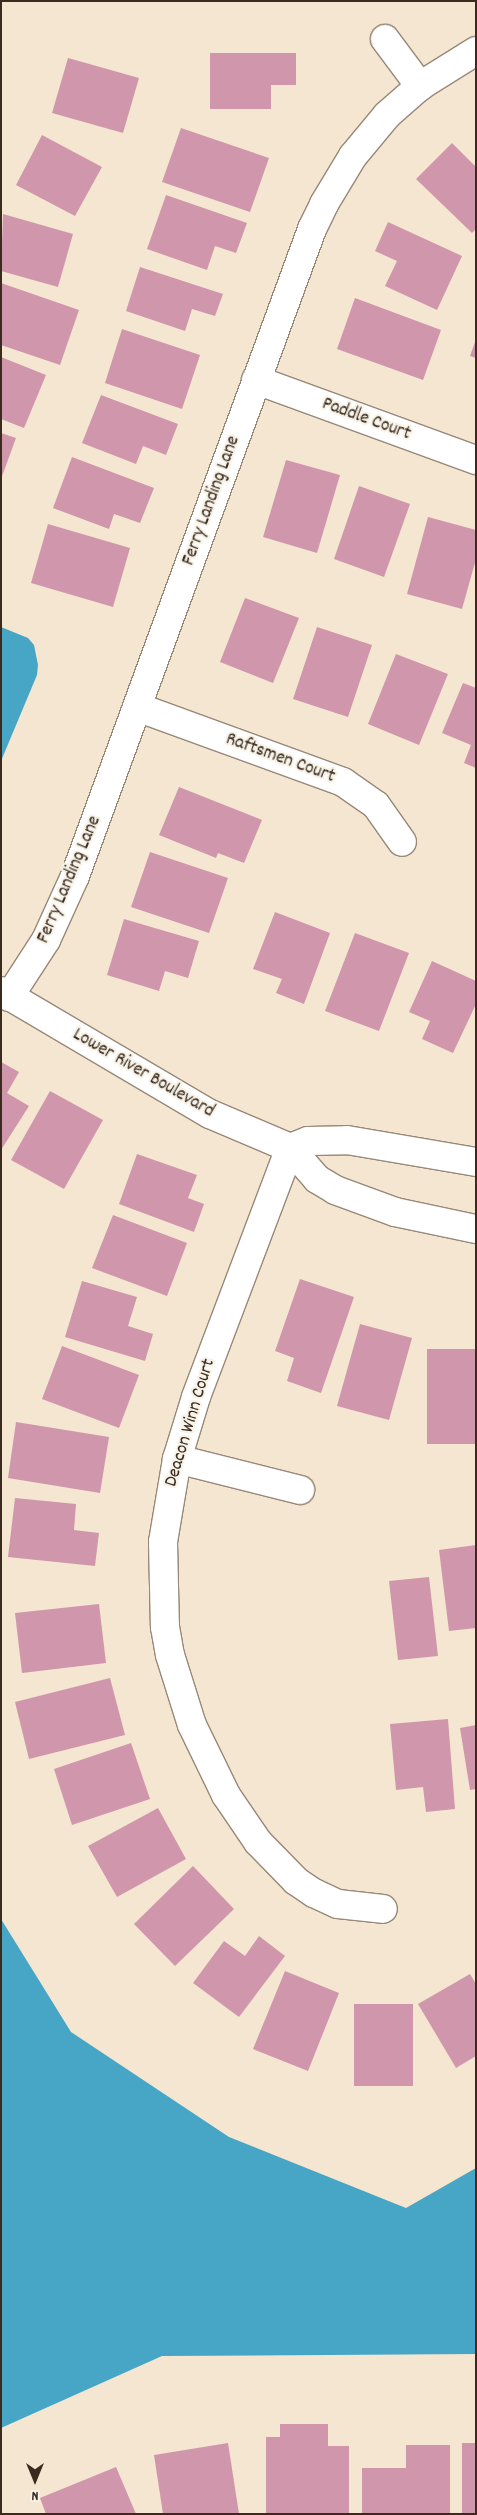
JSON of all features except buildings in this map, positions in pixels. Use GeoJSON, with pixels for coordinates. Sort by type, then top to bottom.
{"type":"FeatureCollection","features":[{"type":"Feature","properties":{"kind":"street"},"geometry":{"type":"LineString","coordinates":[[384,39],[420,86]]}},
{"type":"Feature","properties":{"kind":"street","name":"Ferry Landing Lane"},"geometry":{"type":"LineString","coordinates":[[5,994],[33,962],[62,908],[256,380],[324,204],[353,156],[371,134],[420,86],[476,51]]}},
{"type":"Feature","properties":{"kind":"street","name":"Paddle Court"},"geometry":{"type":"LineString","coordinates":[[256,380],[476,460]]}},
{"type":"Feature","properties":{"kind":"street","name":"Raftsmen Court"},"geometry":{"type":"LineString","coordinates":[[137,707],[343,782],[376,805],[402,842]]}},
{"type":"Feature","properties":{"kind":"street","name":"Lower River Boulevard"},"geometry":{"type":"LineString","coordinates":[[5,994],[210,1114],[290,1148],[316,1179],[335,1190],[395,1212],[476,1229]]}},
{"type":"Feature","properties":{"kind":"street"},"geometry":{"type":"LineString","coordinates":[[290,1148],[308,1141],[347,1140],[476,1162]]}},
{"type":"Feature","properties":{"kind":"street","name":"Deacon Winn Court"},"geometry":{"type":"LineString","coordinates":[[290,1148],[201,1382],[176,1459],[163,1542],[165,1626],[180,1689],[208,1761],[226,1795],[258,1842],[296,1881],[338,1904],[383,1909]]}},
{"type":"Feature","properties":{"kind":"street"},"geometry":{"type":"LineString","coordinates":[[176,1459],[300,1490]]}},
{"type":"Feature","properties":{"kind":"water"},"geometry":{"type":"Polygon","coordinates":[[[1,627],[28,638],[34,645],[38,665],[37,675],[1,761],[1,627]]]}},
{"type":"Feature","properties":{"kind":"water"},"geometry":{"type":"Polygon","coordinates":[[[1,1919],[71,2032],[229,2137],[406,2208],[476,2168],[476,2354],[162,2356],[1,2428],[1,1919]]]}}]}
